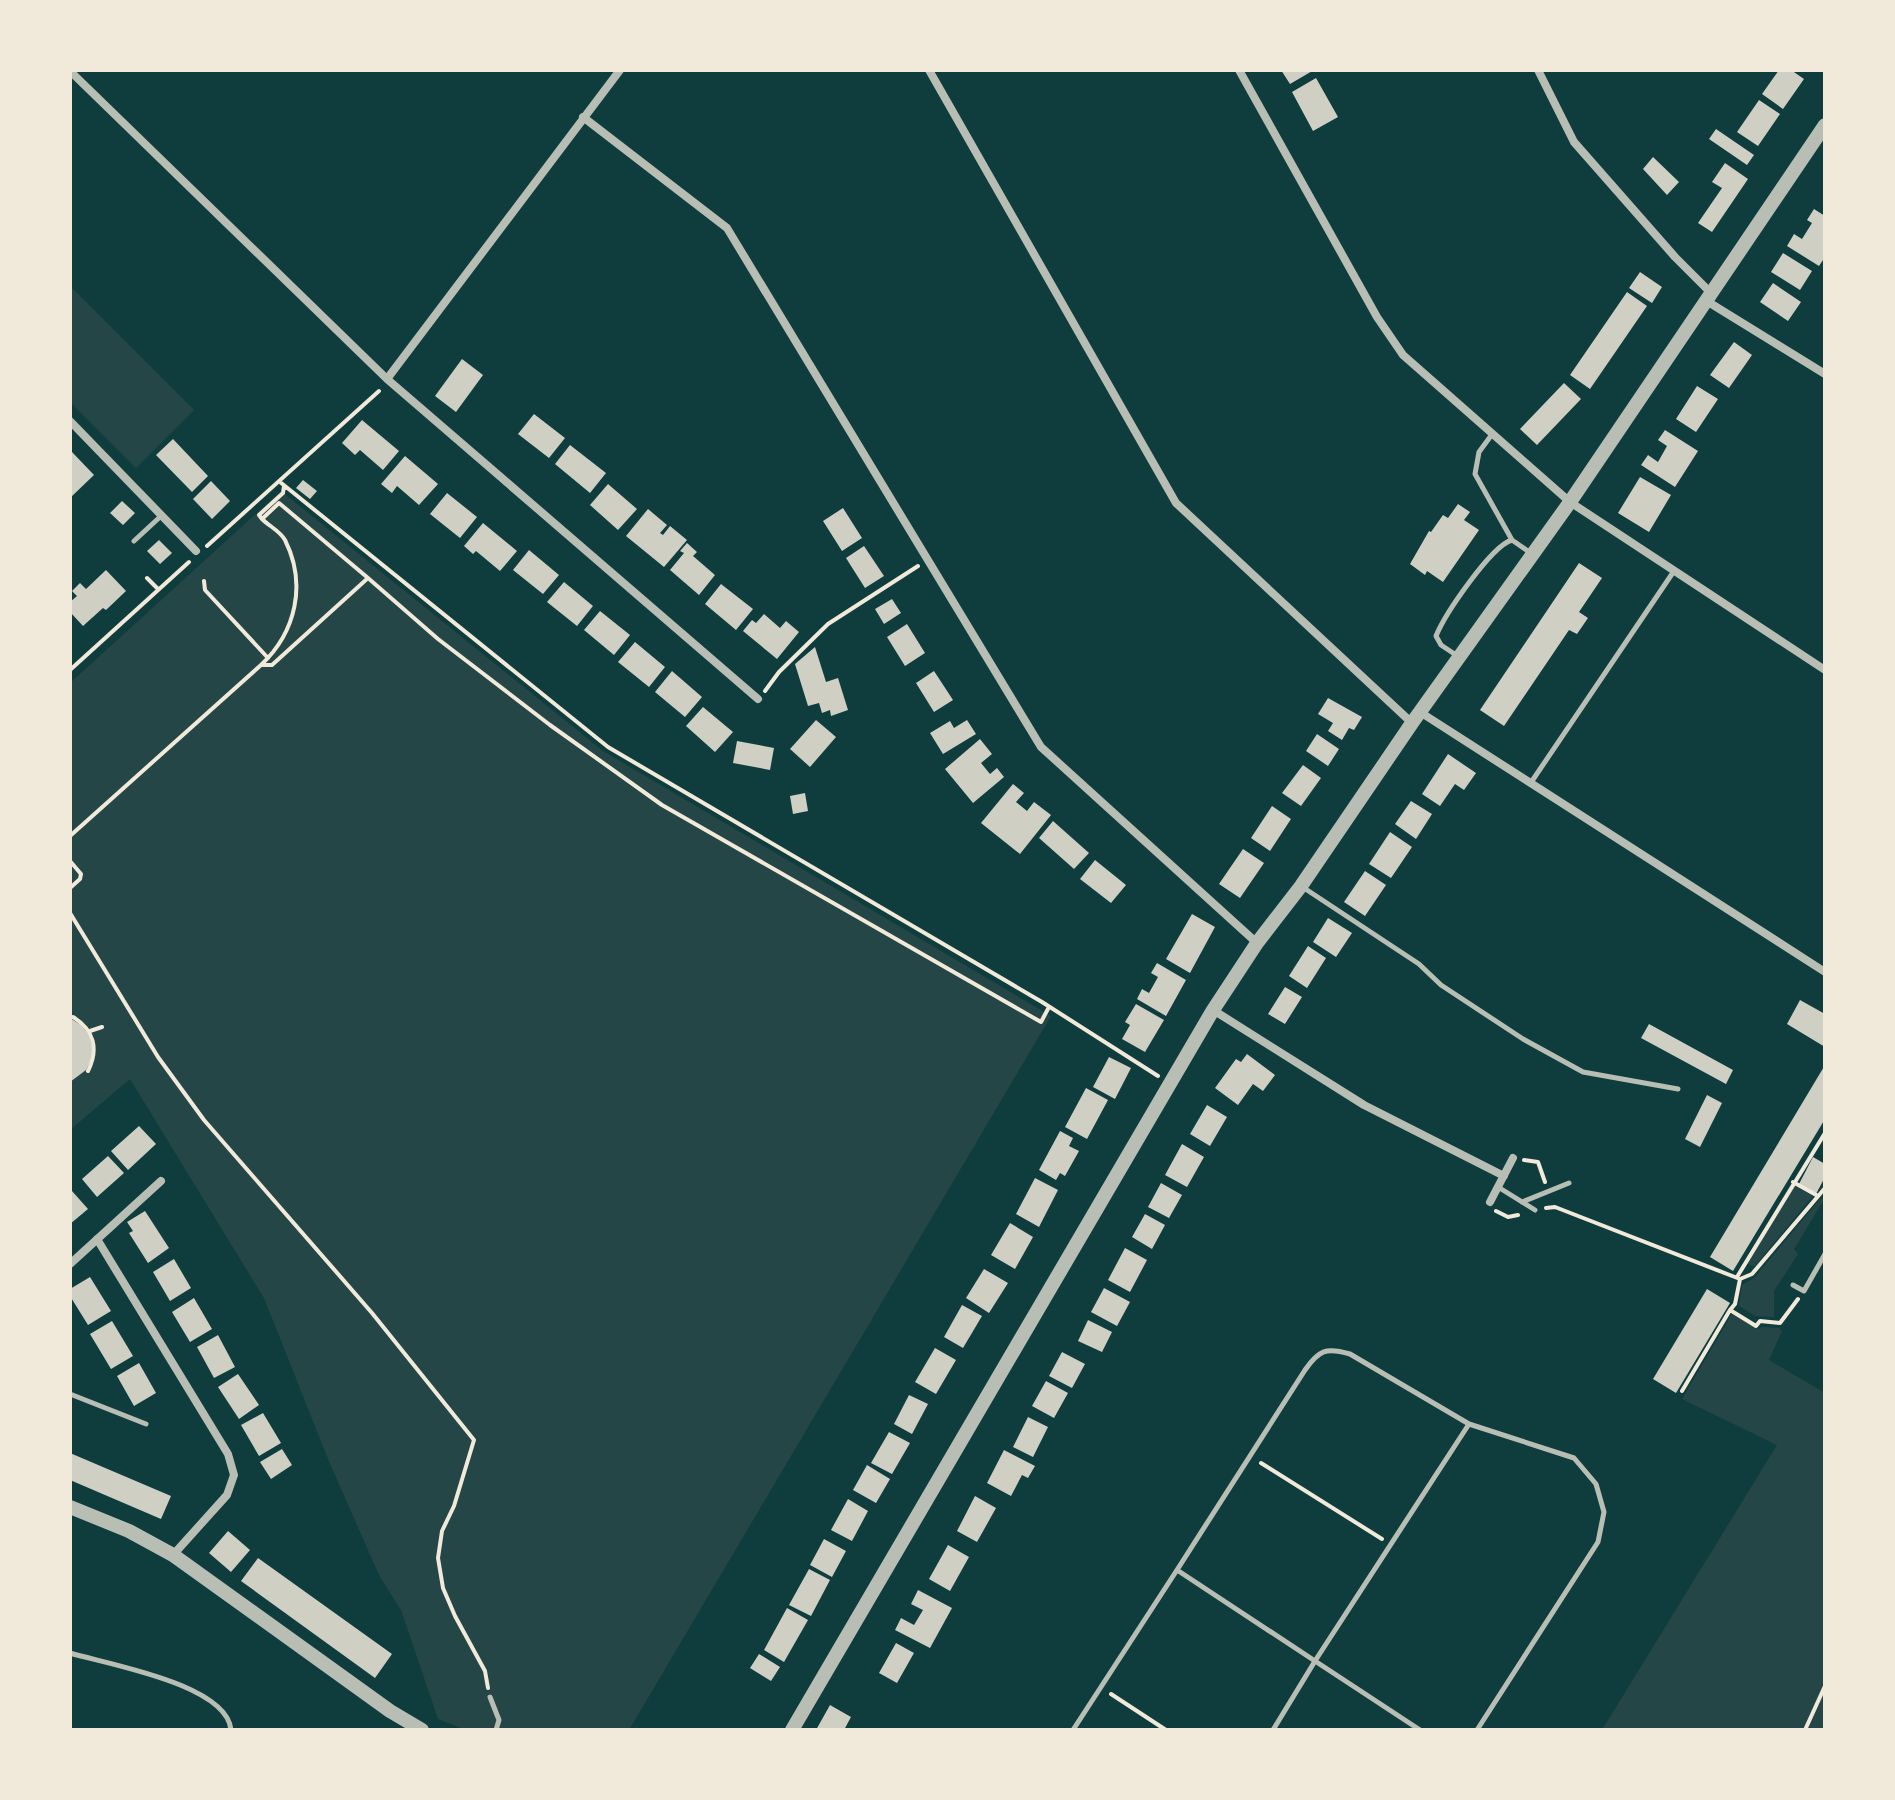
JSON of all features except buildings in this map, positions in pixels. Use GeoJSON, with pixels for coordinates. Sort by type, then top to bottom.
{"type":"FeatureCollection","features":[{"type":"Feature","properties":{"kind":"street"},"geometry":{"type":"LineString","coordinates":[[387,379],[620,70]]}},
{"type":"Feature","properties":{"kind":"street"},"geometry":{"type":"LineString","coordinates":[[929,70],[1176,503],[1416,718],[1530,784],[1825,972]]}},
{"type":"Feature","properties":{"kind":"street"},"geometry":{"type":"LineString","coordinates":[[1239,70],[1377,317],[1403,355],[1570,502],[1825,670]]}},
{"type":"Feature","properties":{"kind":"street"},"geometry":{"type":"LineString","coordinates":[[1538,70],[1574,142],[1708,296],[1825,374]]}},
{"type":"Feature","properties":{"kind":"street"},"geometry":{"type":"LineString","coordinates":[[70,71],[387,379],[758,699]]}},
{"type":"Feature","properties":{"kind":"street"},"geometry":{"type":"LineString","coordinates":[[583,117],[727,228],[1041,747],[1257,943]]}},
{"type":"Feature","properties":{"kind":"street"},"geometry":{"type":"LineString","coordinates":[[792,1730],[1213,1010],[1257,943],[1301,886],[1570,502],[1825,125]]}},
{"type":"Feature","properties":{"kind":"street"},"geometry":{"type":"LineString","coordinates":[[70,421],[196,551]]}},
{"type":"Feature","properties":{"kind":"street"},"geometry":{"type":"LineString","coordinates":[[1213,1010],[1364,1105],[1504,1176]]}},
{"type":"Feature","properties":{"kind":"street"},"geometry":{"type":"LineString","coordinates":[[1490,1202],[1513,1158]]}},
{"type":"Feature","properties":{"kind":"street"},"geometry":{"type":"LineString","coordinates":[[70,1264],[161,1181]]}},
{"type":"Feature","properties":{"kind":"street"},"geometry":{"type":"LineString","coordinates":[[97,1239],[228,1454],[234,1475],[227,1495],[173,1555]]}},
{"type":"Feature","properties":{"kind":"street"},"geometry":{"type":"LineString","coordinates":[[70,1507],[129,1531],[173,1555],[413,1728]]}},
{"type":"Feature","properties":{"kind":"lane"},"geometry":{"type":"LineString","coordinates":[[1493,433],[1479,452],[1475,474],[1512,540],[1533,554]]}},
{"type":"Feature","properties":{"kind":"lane"},"geometry":{"type":"LineString","coordinates":[[134,541],[161,515]]}},
{"type":"Feature","properties":{"kind":"lane"},"geometry":{"type":"LineString","coordinates":[[1461,658],[1441,645],[1436,636],[1465,589],[1502,543],[1512,540]]}},
{"type":"Feature","properties":{"kind":"lane"},"geometry":{"type":"LineString","coordinates":[[1530,784],[1674,571]]}},
{"type":"Feature","properties":{"kind":"lane"},"geometry":{"type":"LineString","coordinates":[[1301,886],[1419,964],[1441,985],[1511,1031],[1583,1072],[1678,1089]]}},
{"type":"Feature","properties":{"kind":"lane"},"geometry":{"type":"LineString","coordinates":[[1522,1202],[1569,1183]]}},
{"type":"Feature","properties":{"kind":"lane"},"geometry":{"type":"LineString","coordinates":[[1498,1187],[1535,1210]]}},
{"type":"Feature","properties":{"kind":"lane"},"geometry":{"type":"LineString","coordinates":[[1793,1285],[1804,1291],[1825,1254]]}},
{"type":"Feature","properties":{"kind":"lane"},"geometry":{"type":"LineString","coordinates":[[1073,1730],[1316,1354],[1333,1349],[1350,1354],[1469,1424],[1574,1458],[1596,1484],[1604,1512],[1598,1542],[1477,1730]]}},
{"type":"Feature","properties":{"kind":"lane"},"geometry":{"type":"LineString","coordinates":[[70,1394],[146,1424]]}},
{"type":"Feature","properties":{"kind":"lane"},"geometry":{"type":"LineString","coordinates":[[1273,1730],[1469,1424]]}},
{"type":"Feature","properties":{"kind":"lane"},"geometry":{"type":"LineString","coordinates":[[1177,1570],[1420,1730]]}},
{"type":"Feature","properties":{"kind":"lane"},"geometry":{"type":"LineString","coordinates":[[70,1653],[173,1681],[190,1689],[222,1712],[231,1730]]}},
{"type":"Feature","properties":{"kind":"lane"},"geometry":{"type":"LineString","coordinates":[[490,1697],[499,1720],[496,1730]]}},
{"type":"Feature","properties":{"kind":"path"},"geometry":{"type":"LineString","coordinates":[[70,670],[158,589],[282,484],[368,403],[387,379]]}},
{"type":"Feature","properties":{"kind":"path"},"geometry":{"type":"LineString","coordinates":[[70,836],[261,665],[287,633],[297,595],[295,571],[284,537],[259,515],[283,493],[282,484]]}},
{"type":"Feature","properties":{"kind":"path"},"geometry":{"type":"LineString","coordinates":[[282,484],[608,747],[1049,1007],[1170,1083]]}},
{"type":"Feature","properties":{"kind":"path"},"geometry":{"type":"LineString","coordinates":[[262,519],[279,503],[438,639],[550,725],[662,805],[1041,1022],[1049,1007]]}},
{"type":"Feature","properties":{"kind":"path"},"geometry":{"type":"LineString","coordinates":[[758,699],[779,672],[828,624],[927,560]]}},
{"type":"Feature","properties":{"kind":"path"},"geometry":{"type":"LineString","coordinates":[[147,578],[158,589]]}},
{"type":"Feature","properties":{"kind":"path"},"geometry":{"type":"LineString","coordinates":[[261,665],[272,665],[368,578]]}},
{"type":"Feature","properties":{"kind":"path"},"geometry":{"type":"LineString","coordinates":[[204,581],[205,590],[268,658]]}},
{"type":"Feature","properties":{"kind":"path"},"geometry":{"type":"LineString","coordinates":[[70,861],[81,874],[70,888]]}},
{"type":"Feature","properties":{"kind":"path"},"geometry":{"type":"LineString","coordinates":[[70,913],[158,1057],[204,1120],[372,1313],[474,1440],[454,1506],[442,1531],[438,1558],[443,1588],[485,1671],[490,1697]]}},
{"type":"Feature","properties":{"kind":"path"},"geometry":{"type":"LineString","coordinates":[[73,1017],[90,1031],[95,1047],[94,1060],[88,1071]]}},
{"type":"Feature","properties":{"kind":"path"},"geometry":{"type":"LineString","coordinates":[[90,1031],[102,1027]]}},
{"type":"Feature","properties":{"kind":"path"},"geometry":{"type":"LineString","coordinates":[[1682,1391],[1735,1304],[1738,1278],[1825,1133]]}},
{"type":"Feature","properties":{"kind":"path"},"geometry":{"type":"LineString","coordinates":[[1513,1158],[1538,1162],[1555,1207]]}},
{"type":"Feature","properties":{"kind":"path"},"geometry":{"type":"LineString","coordinates":[[1793,1182],[1818,1196]]}},
{"type":"Feature","properties":{"kind":"path"},"geometry":{"type":"LineString","coordinates":[[1490,1202],[1489,1207],[1508,1217],[1555,1207],[1738,1278],[1752,1274],[1825,1188]]}},
{"type":"Feature","properties":{"kind":"path"},"geometry":{"type":"LineString","coordinates":[[1730,1310],[1756,1326],[1760,1321],[1780,1323],[1804,1291]]}},
{"type":"Feature","properties":{"kind":"path"},"geometry":{"type":"LineString","coordinates":[[1250,1456],[1391,1544]]}},
{"type":"Feature","properties":{"kind":"path"},"geometry":{"type":"LineString","coordinates":[[1805,1730],[1825,1686]]}},
{"type":"Feature","properties":{"kind":"path"},"geometry":{"type":"LineString","coordinates":[[1101,1687],[1166,1730]]}},
{"type":"Feature","properties":{"kind":"shaded area"},"geometry":{"type":"Polygon","coordinates":[[[70,286],[194,410],[136,468],[70,402],[70,286]]]}},
{"type":"Feature","properties":{"kind":"shaded area"},"geometry":{"type":"Polygon","coordinates":[[[281,491],[603,751],[1051,1016],[629,1730],[466,1730],[438,1719],[401,1610],[379,1575],[328,1459],[264,1298],[130,1079],[70,1130],[70,683],[281,491]]]}},
{"type":"Feature","properties":{"kind":"shaded area"},"geometry":{"type":"Polygon","coordinates":[[[1793,1185],[1813,1196],[1754,1267],[1747,1263],[1793,1185]]]}},
{"type":"Feature","properties":{"kind":"shaded area"},"geometry":{"type":"Polygon","coordinates":[[[1825,1198],[1794,1249],[1798,1254],[1774,1291],[1774,1317],[1755,1316],[1739,1306],[1742,1285],[1754,1278],[1820,1199],[1825,1198]]]}},
{"type":"Feature","properties":{"kind":"shaded area"},"geometry":{"type":"Polygon","coordinates":[[[1732,1314],[1759,1329],[1779,1328],[1782,1331],[1769,1360],[1825,1393],[1825,1730],[1602,1730],[1777,1445],[1682,1399],[1732,1314]]]}}]}
